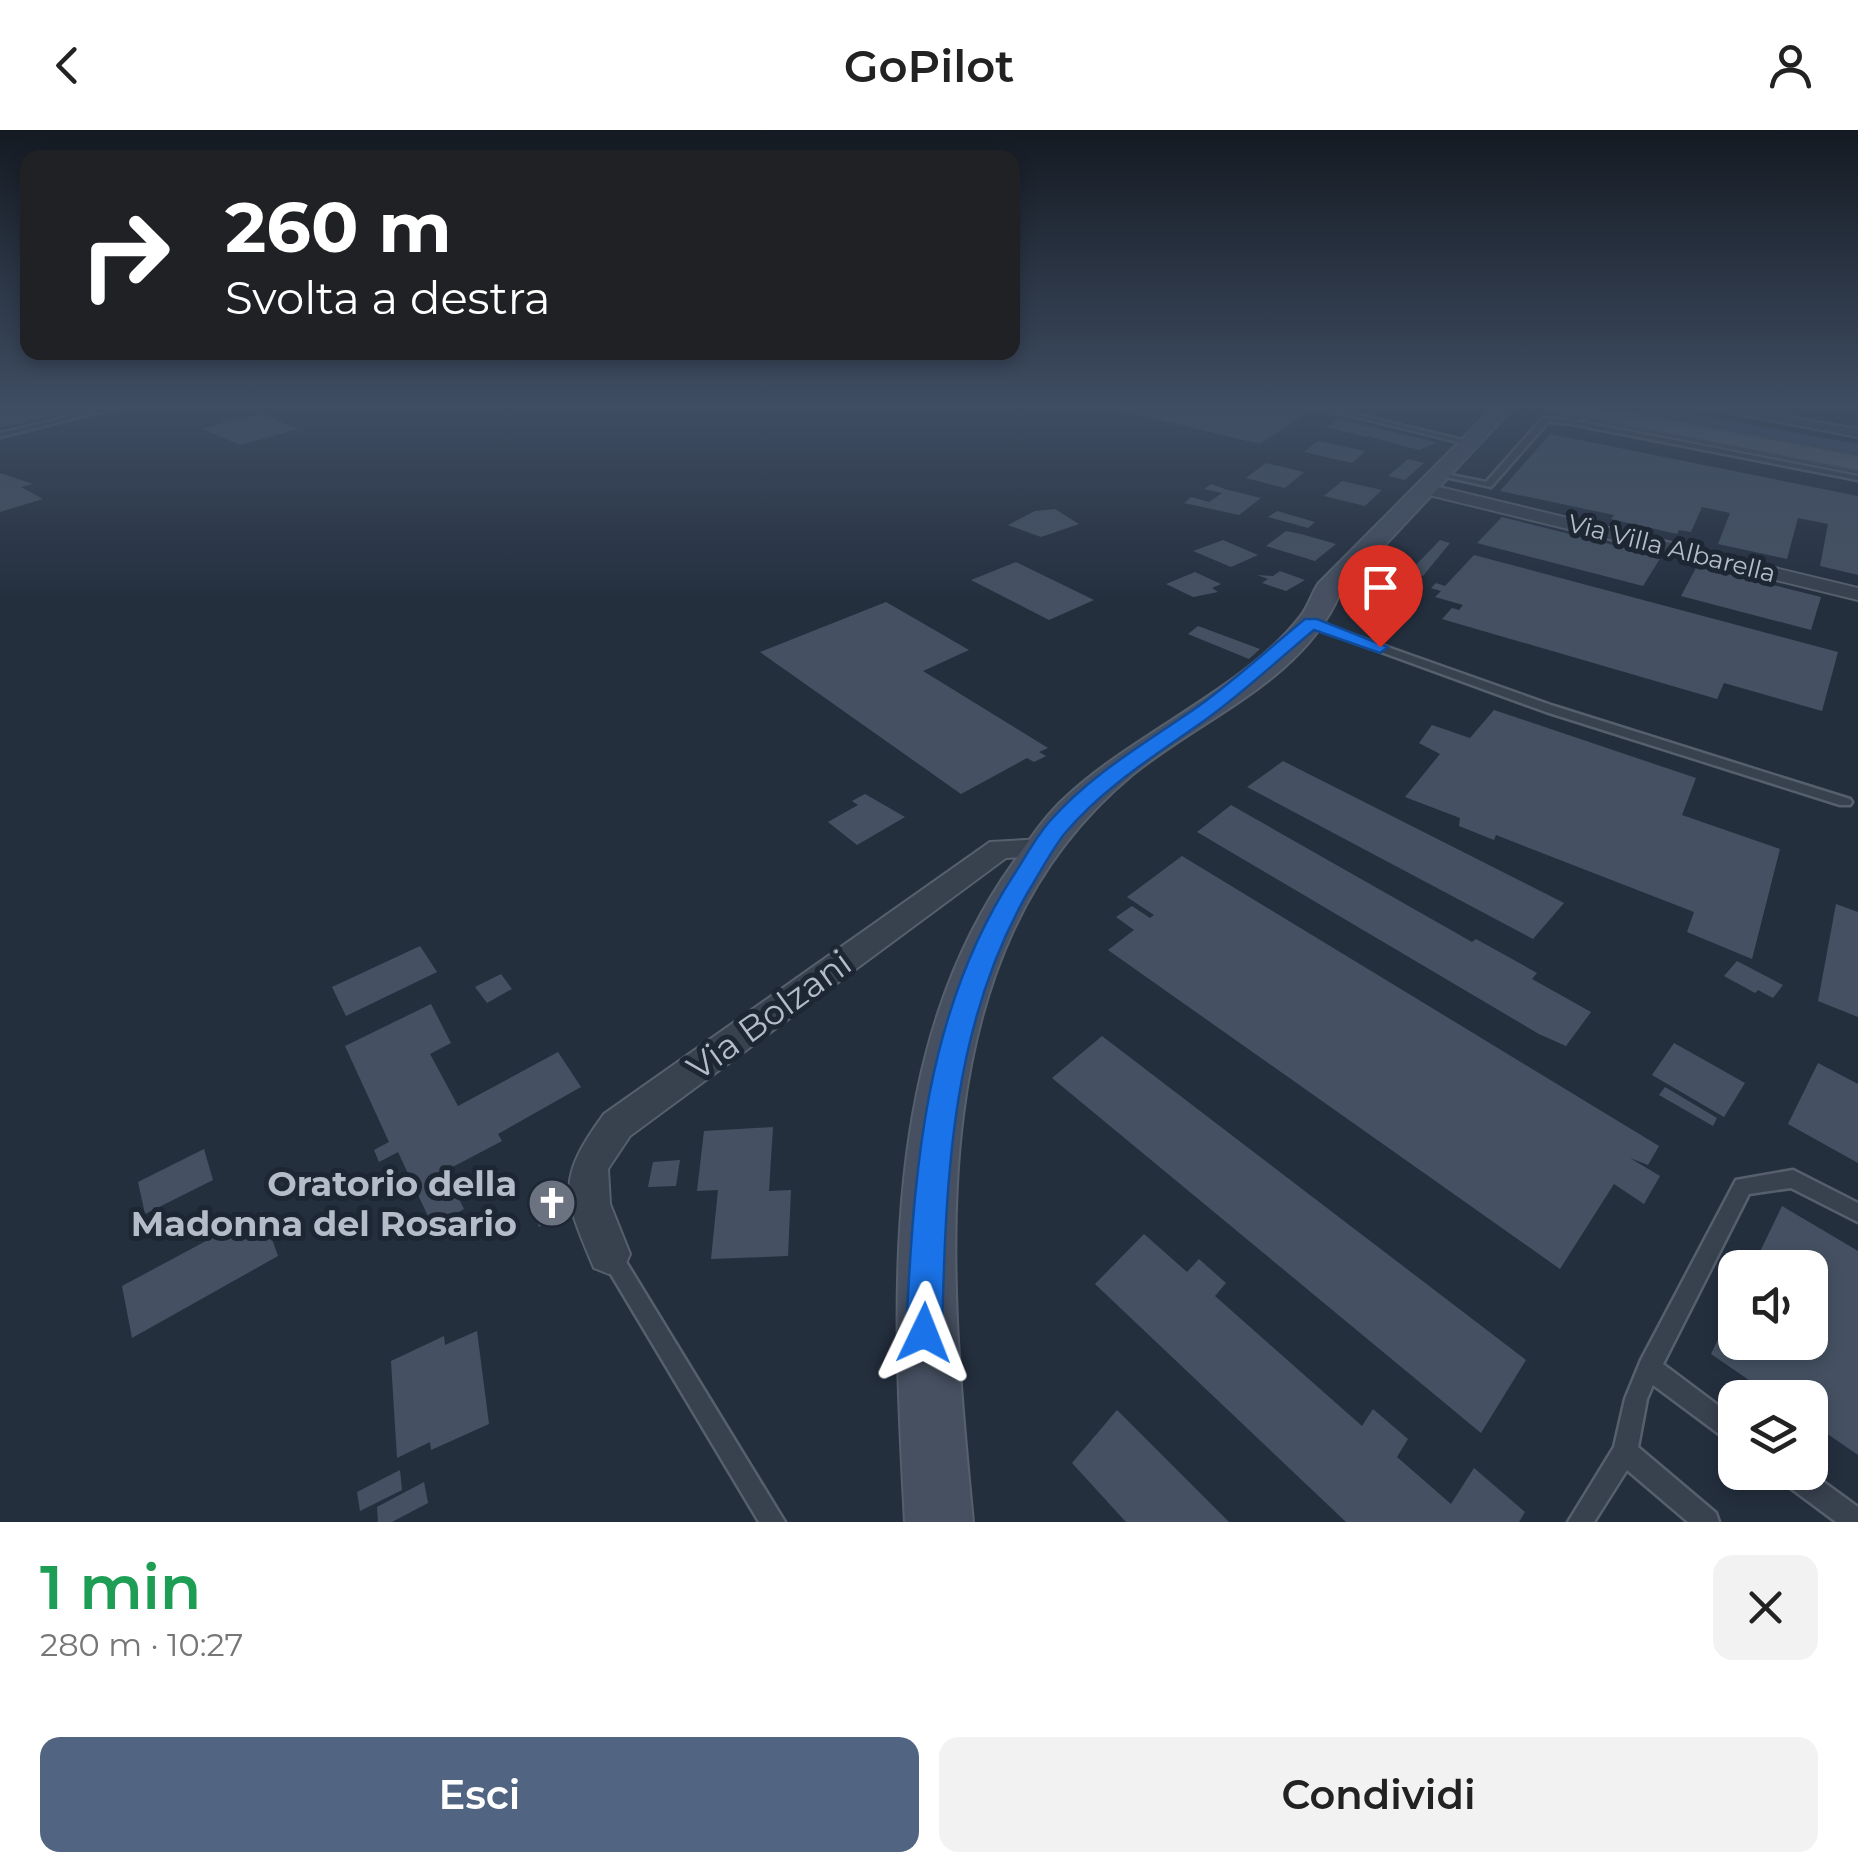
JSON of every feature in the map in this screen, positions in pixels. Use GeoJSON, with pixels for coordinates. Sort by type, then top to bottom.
{"type":"FeatureCollection","features":[{"type":"Feature","properties":{"kind":"street"},"geometry":{"type":"LineString","coordinates":[[939,1522],[924,1333],[930,1183],[946,1076],[970,982],[1007,905],[1056,828],[1116,771],[1203,712],[1311,623],[1328,590],[1444,471]]}},
{"type":"Feature","properties":{"kind":"street","name":"Via Villa Albarella"},"geometry":{"type":"LineString","coordinates":[[1434,482],[1858,594]]}},
{"type":"Feature","properties":{"kind":"street","name":"Via Bolzani"},"geometry":{"type":"LineString","coordinates":[[609,1254],[590,1204],[589,1165],[616,1126],[1000,848],[1044,848]]}},
{"type":"Feature","properties":{"kind":"lane"},"geometry":{"type":"LineString","coordinates":[[1434,482],[1488,485],[1501,471]]}},
{"type":"Feature","properties":{"kind":"lane"},"geometry":{"type":"LineString","coordinates":[[1827,471],[1858,478]]}},
{"type":"Feature","properties":{"kind":"lane"},"geometry":{"type":"LineString","coordinates":[[1311,623],[1550,708],[1845,802]]}},
{"type":"Feature","properties":{"kind":"lane"},"geometry":{"type":"LineString","coordinates":[[1580,1522],[1625,1452],[1636,1398],[1649,1368],[1742,1186],[1794,1178],[1858,1214]]}},
{"type":"Feature","properties":{"kind":"lane"},"geometry":{"type":"LineString","coordinates":[[609,1254],[773,1522]]}},
{"type":"Feature","properties":{"kind":"lane"},"geometry":{"type":"LineString","coordinates":[[1649,1368],[1718,1419]]}},
{"type":"Feature","properties":{"kind":"lane"},"geometry":{"type":"LineString","coordinates":[[1625,1452],[1707,1522]]}},
{"type":"Feature","properties":{"kind":"lane"},"geometry":{"type":"LineString","coordinates":[[1814,1490],[1857,1522]]}},
{"type":"Feature","properties":{"kind":"building"},"geometry":{"type":"Polygon","coordinates":[[[1255,471],[1304,472],[1285,488],[1246,478],[1255,471]]]}},
{"type":"Feature","properties":{"kind":"building"},"geometry":{"type":"Polygon","coordinates":[[[1394,471],[1415,471],[1405,480],[1388,476],[1394,471]]]}},
{"type":"Feature","properties":{"kind":"building"},"geometry":{"type":"Polygon","coordinates":[[[1518,471],[1734,471],[1858,496],[1858,575],[1820,566],[1828,524],[1798,518],[1787,559],[1718,544],[1730,513],[1702,507],[1691,532],[1679,530],[1677,534],[1611,519],[1614,515],[1500,491],[1518,471]]]}},
{"type":"Feature","properties":{"kind":"building"},"geometry":{"type":"Polygon","coordinates":[[[0,473],[33,484],[21,487],[43,499],[0,512],[0,473]]]}},
{"type":"Feature","properties":{"kind":"building"},"geometry":{"type":"Polygon","coordinates":[[[1342,481],[1382,490],[1365,506],[1324,496],[1342,481]]]}},
{"type":"Feature","properties":{"kind":"building"},"geometry":{"type":"Polygon","coordinates":[[[1211,484],[1261,498],[1239,515],[1184,503],[1191,497],[1209,502],[1222,493],[1204,489],[1211,484]]]}},
{"type":"Feature","properties":{"kind":"building"},"geometry":{"type":"Polygon","coordinates":[[[1055,509],[1079,524],[1041,537],[1008,525],[1035,511],[1055,509]]]}},
{"type":"Feature","properties":{"kind":"building"},"geometry":{"type":"Polygon","coordinates":[[[1277,511],[1315,522],[1308,528],[1268,517],[1277,511]]]}},
{"type":"Feature","properties":{"kind":"building"},"geometry":{"type":"Polygon","coordinates":[[[1502,517],[1661,557],[1643,586],[1477,543],[1502,517]]]}},
{"type":"Feature","properties":{"kind":"building"},"geometry":{"type":"Polygon","coordinates":[[[1286,531],[1336,544],[1315,561],[1266,546],[1286,531]]]}},
{"type":"Feature","properties":{"kind":"building"},"geometry":{"type":"Polygon","coordinates":[[[1223,540],[1258,555],[1231,567],[1193,551],[1223,540]]]}},
{"type":"Feature","properties":{"kind":"building"},"geometry":{"type":"Polygon","coordinates":[[[1440,540],[1450,543],[1423,576],[1409,572],[1440,540]]]}},
{"type":"Feature","properties":{"kind":"building"},"geometry":{"type":"Polygon","coordinates":[[[1474,555],[1838,652],[1822,711],[1724,683],[1717,699],[1442,619],[1452,608],[1459,610],[1463,605],[1435,597],[1441,591],[1431,588],[1436,583],[1445,586],[1474,555]]]}},
{"type":"Feature","properties":{"kind":"building"},"geometry":{"type":"Polygon","coordinates":[[[1016,562],[1094,600],[1049,620],[971,580],[1016,562]]]}},
{"type":"Feature","properties":{"kind":"building"},"geometry":{"type":"Polygon","coordinates":[[[1697,566],[1821,597],[1811,630],[1681,596],[1697,566]]]}},
{"type":"Feature","properties":{"kind":"building"},"geometry":{"type":"Polygon","coordinates":[[[1280,571],[1305,580],[1286,591],[1262,583],[1268,579],[1257,575],[1273,576],[1280,571]]]}},
{"type":"Feature","properties":{"kind":"building"},"geometry":{"type":"Polygon","coordinates":[[[1195,572],[1221,584],[1212,588],[1218,592],[1193,597],[1166,584],[1195,572]]]}},
{"type":"Feature","properties":{"kind":"building"},"geometry":{"type":"Polygon","coordinates":[[[886,602],[969,650],[923,671],[1048,748],[1039,752],[1046,756],[1034,762],[1027,758],[961,794],[760,652],[886,602]]]}},
{"type":"Feature","properties":{"kind":"building"},"geometry":{"type":"Polygon","coordinates":[[[1198,626],[1260,649],[1249,659],[1188,634],[1198,626]]]}},
{"type":"Feature","properties":{"kind":"building"},"geometry":{"type":"Polygon","coordinates":[[[1494,710],[1696,778],[1682,815],[1780,849],[1752,959],[1687,932],[1694,912],[1496,835],[1494,840],[1459,826],[1460,818],[1405,797],[1440,754],[1419,743],[1432,725],[1470,738],[1494,710]]]}},
{"type":"Feature","properties":{"kind":"building"},"geometry":{"type":"Polygon","coordinates":[[[1283,761],[1564,903],[1533,939],[1247,787],[1283,761]]]}},
{"type":"Feature","properties":{"kind":"building"},"geometry":{"type":"Polygon","coordinates":[[[865,794],[905,817],[857,845],[828,822],[858,805],[852,801],[865,794]]]}},
{"type":"Feature","properties":{"kind":"building"},"geometry":{"type":"Polygon","coordinates":[[[1231,805],[1472,942],[1476,939],[1537,973],[1532,979],[1591,1012],[1566,1046],[1539,1034],[1197,832],[1231,805]]]}},
{"type":"Feature","properties":{"kind":"building"},"geometry":{"type":"Polygon","coordinates":[[[1182,856],[1659,1146],[1648,1165],[1630,1158],[1660,1176],[1644,1204],[1614,1184],[1560,1269],[1108,950],[1134,930],[1116,917],[1132,906],[1150,918],[1154,915],[1127,897],[1182,856]]]}},
{"type":"Feature","properties":{"kind":"building"},"geometry":{"type":"Polygon","coordinates":[[[1836,904],[1858,912],[1858,1017],[1818,1001],[1836,904]]]}},
{"type":"Feature","properties":{"kind":"building"},"geometry":{"type":"Polygon","coordinates":[[[420,946],[437,972],[346,1016],[332,987],[420,946]]]}},
{"type":"Feature","properties":{"kind":"building"},"geometry":{"type":"Polygon","coordinates":[[[1737,961],[1783,985],[1773,998],[1758,990],[1755,993],[1724,976],[1737,961]]]}},
{"type":"Feature","properties":{"kind":"building"},"geometry":{"type":"Polygon","coordinates":[[[501,974],[512,989],[487,1003],[475,987],[501,974]]]}},
{"type":"Feature","properties":{"kind":"building"},"geometry":{"type":"Polygon","coordinates":[[[431,1004],[451,1043],[430,1054],[458,1106],[558,1052],[581,1087],[498,1134],[502,1141],[445,1171],[464,1209],[433,1227],[398,1152],[379,1162],[374,1150],[389,1142],[345,1046],[431,1004]]]}},
{"type":"Feature","properties":{"kind":"building"},"geometry":{"type":"Polygon","coordinates":[[[1102,1036],[1526,1360],[1481,1433],[1052,1078],[1102,1036]]]}},
{"type":"Feature","properties":{"kind":"building"},"geometry":{"type":"Polygon","coordinates":[[[1674,1043],[1745,1083],[1724,1117],[1652,1075],[1674,1043]]]}},
{"type":"Feature","properties":{"kind":"building"},"geometry":{"type":"Polygon","coordinates":[[[1818,1063],[1858,1084],[1858,1163],[1788,1124],[1818,1063]]]}},
{"type":"Feature","properties":{"kind":"building"},"geometry":{"type":"Polygon","coordinates":[[[1665,1087],[1717,1118],[1713,1126],[1659,1095],[1665,1087]]]}},
{"type":"Feature","properties":{"kind":"building"},"geometry":{"type":"Polygon","coordinates":[[[773,1127],[769,1191],[791,1190],[788,1256],[711,1259],[718,1190],[697,1191],[704,1131],[773,1127]]]}},
{"type":"Feature","properties":{"kind":"building"},"geometry":{"type":"Polygon","coordinates":[[[204,1149],[213,1180],[145,1214],[138,1182],[204,1149]]]}},
{"type":"Feature","properties":{"kind":"building"},"geometry":{"type":"Polygon","coordinates":[[[680,1160],[676,1186],[648,1187],[653,1162],[680,1160]]]}},
{"type":"Feature","properties":{"kind":"building","name":"Oratorio della Madonna del Rosario"},"geometry":{"type":"Polygon","coordinates":[[[556,1183],[574,1206],[539,1227],[529,1200],[556,1183]]]}},
{"type":"Feature","properties":{"kind":"building"},"geometry":{"type":"Polygon","coordinates":[[[1782,1206],[1858,1251],[1858,1455],[1828,1434],[1828,1380],[1749,1380],[1720,1360],[1828,1360],[1828,1250],[1761,1250],[1782,1206]]]}},
{"type":"Feature","properties":{"kind":"building"},"geometry":{"type":"Polygon","coordinates":[[[262,1211],[278,1256],[132,1338],[122,1286],[262,1211]]]}},
{"type":"Feature","properties":{"kind":"building"},"geometry":{"type":"Polygon","coordinates":[[[1144,1234],[1187,1272],[1199,1259],[1226,1283],[1215,1296],[1362,1426],[1373,1409],[1408,1439],[1397,1457],[1451,1504],[1474,1468],[1525,1512],[1519,1522],[1346,1522],[1095,1284],[1144,1234]]]}},
{"type":"Feature","properties":{"kind":"building"},"geometry":{"type":"Polygon","coordinates":[[[477,1331],[489,1424],[431,1450],[430,1442],[397,1458],[391,1361],[444,1336],[445,1345],[477,1331]]]}},
{"type":"Feature","properties":{"kind":"building"},"geometry":{"type":"Polygon","coordinates":[[[1718,1339],[1718,1359],[1711,1354],[1718,1339]]]}},
{"type":"Feature","properties":{"kind":"building"},"geometry":{"type":"Polygon","coordinates":[[[1117,1410],[1229,1522],[1126,1522],[1072,1463],[1117,1410]]]}},
{"type":"Feature","properties":{"kind":"building"},"geometry":{"type":"Polygon","coordinates":[[[400,1470],[402,1490],[360,1511],[357,1492],[400,1470]]]}},
{"type":"Feature","properties":{"kind":"building"},"geometry":{"type":"Polygon","coordinates":[[[424,1482],[428,1503],[392,1522],[378,1522],[377,1507],[424,1482]]]}},
{"type":"Feature","properties":{"kind":"place","name":"Oratorio della Madonna del Rosario"},"geometry":{"type":"Point","coordinates":[552,1203]}},
{"type":"Feature","properties":{"kind":"route"},"geometry":{"type":"LineString","coordinates":[[924,1333],[930,1183],[946,1076],[970,982],[1007,905],[1056,828],[1116,771],[1203,712],[1311,623],[1380,647]]}}]}
